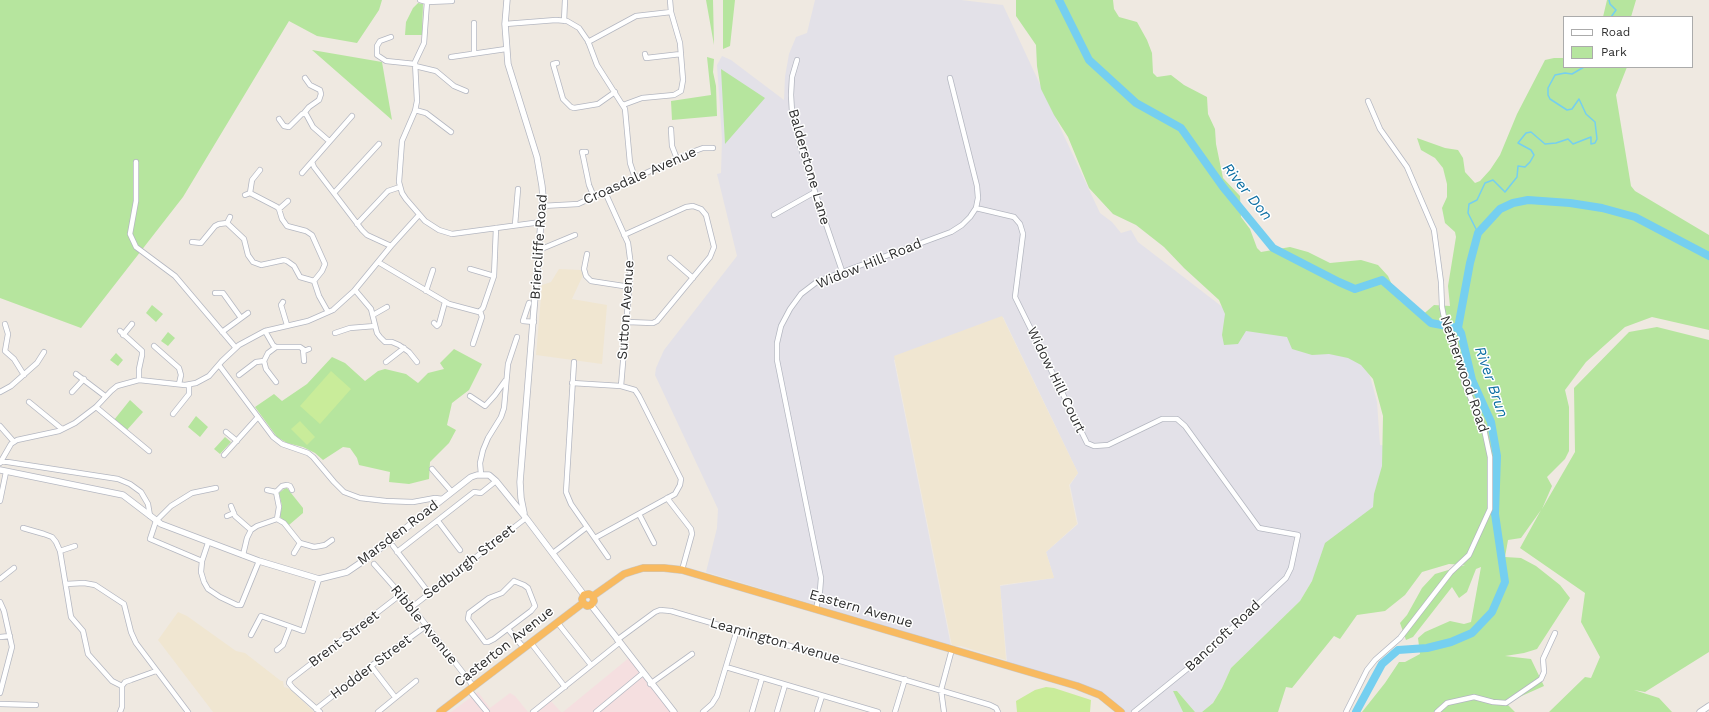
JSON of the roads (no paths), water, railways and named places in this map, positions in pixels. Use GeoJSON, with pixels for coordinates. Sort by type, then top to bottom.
{"type":"FeatureCollection","features":[{"type":"Feature","properties":{"kind":"highway","name":"Eastern Avenue"},"geometry":{"type":"LineString","coordinates":[[593,596],[624,574],[643,568],[682,570],[1089,690],[1105,698],[1121,712]]}},
{"type":"Feature","properties":{"kind":"highway"},"geometry":{"type":"LineString","coordinates":[[589,594],[593,596],[594,601],[591,605],[587,606],[583,604],[582,599],[584,595],[589,594]]}},
{"type":"Feature","properties":{"kind":"highway","name":"Casterton Avenue"},"geometry":{"type":"LineString","coordinates":[[440,712],[583,604]]}},
{"type":"Feature","properties":{"kind":"street"},"geometry":{"type":"LineString","coordinates":[[420,0],[427,2],[452,2]]}},
{"type":"Feature","properties":{"kind":"street","name":"Briercliffe Road"},"geometry":{"type":"LineString","coordinates":[[507,0],[505,24],[508,64],[537,157],[542,186],[534,322],[520,482],[521,498],[525,517]]}},
{"type":"Feature","properties":{"kind":"street"},"geometry":{"type":"LineString","coordinates":[[564,21],[566,0]]}},
{"type":"Feature","properties":{"kind":"street"},"geometry":{"type":"LineString","coordinates":[[623,105],[642,98],[674,95],[681,91],[683,80],[680,43],[671,12],[670,0]]}},
{"type":"Feature","properties":{"kind":"street"},"geometry":{"type":"LineString","coordinates":[[427,2],[424,43],[415,65],[417,101],[415,110],[402,141],[400,187],[406,199],[419,215],[432,226],[452,234],[541,222]]}},
{"type":"Feature","properties":{"kind":"street"},"geometry":{"type":"LineString","coordinates":[[588,42],[636,16],[671,12]]}},
{"type":"Feature","properties":{"kind":"street"},"geometry":{"type":"LineString","coordinates":[[505,24],[556,20],[573,24],[579,28],[588,42],[597,65],[623,105],[630,163],[635,178]]}},
{"type":"Feature","properties":{"kind":"street"},"geometry":{"type":"LineString","coordinates":[[474,23],[474,53]]}},
{"type":"Feature","properties":{"kind":"street"},"geometry":{"type":"LineString","coordinates":[[391,37],[384,38],[380,41],[377,46],[377,55],[386,61],[415,65],[436,71],[451,80],[460,90],[466,91]]}},
{"type":"Feature","properties":{"kind":"street"},"geometry":{"type":"LineString","coordinates":[[451,57],[506,49]]}},
{"type":"Feature","properties":{"kind":"street"},"geometry":{"type":"LineString","coordinates":[[646,57],[681,54]]}},
{"type":"Feature","properties":{"kind":"street","name":"Balderstone Lane"},"geometry":{"type":"LineString","coordinates":[[797,60],[792,77],[791,104],[800,145],[842,271]]}},
{"type":"Feature","properties":{"kind":"street"},"geometry":{"type":"LineString","coordinates":[[554,64],[563,99],[571,107],[574,108],[598,104],[615,92]]}},
{"type":"Feature","properties":{"kind":"street"},"geometry":{"type":"LineString","coordinates":[[279,119],[284,126],[289,127],[304,113],[309,106],[319,100],[321,94],[320,90],[310,85],[305,78]]}},
{"type":"Feature","properties":{"kind":"street"},"geometry":{"type":"LineString","coordinates":[[950,78],[977,186],[978,198],[976,208]]}},
{"type":"Feature","properties":{"kind":"street","name":"Netherwood Road"},"geometry":{"type":"LineString","coordinates":[[1346,712],[1367,670],[1375,660],[1400,638],[1452,572],[1469,555],[1490,509],[1490,457],[1484,429],[1465,385],[1454,340],[1445,326],[1434,230],[1407,167],[1380,129],[1368,101]]}},
{"type":"Feature","properties":{"kind":"street"},"geometry":{"type":"LineString","coordinates":[[415,110],[426,113],[447,131]]}},
{"type":"Feature","properties":{"kind":"street"},"geometry":{"type":"LineString","coordinates":[[304,113],[316,131],[329,141]]}},
{"type":"Feature","properties":{"kind":"street"},"geometry":{"type":"LineString","coordinates":[[302,173],[352,116]]}},
{"type":"Feature","properties":{"kind":"street"},"geometry":{"type":"LineString","coordinates":[[671,129],[672,146],[677,158]]}},
{"type":"Feature","properties":{"kind":"street"},"geometry":{"type":"LineString","coordinates":[[334,193],[376,150],[379,144]]}},
{"type":"Feature","properties":{"kind":"street","name":"Croasdale Avenue"},"geometry":{"type":"LineString","coordinates":[[542,206],[578,204],[698,149],[713,148]]}},
{"type":"Feature","properties":{"kind":"street"},"geometry":{"type":"LineString","coordinates":[[583,152],[589,185],[594,197]]}},
{"type":"Feature","properties":{"kind":"street"},"geometry":{"type":"LineString","coordinates":[[136,162],[136,201],[130,234],[136,247],[175,276],[236,348]]}},
{"type":"Feature","properties":{"kind":"street"},"geometry":{"type":"LineString","coordinates":[[312,162],[314,167],[367,235],[391,246]]}},
{"type":"Feature","properties":{"kind":"street"},"geometry":{"type":"LineString","coordinates":[[245,195],[250,192],[254,175],[260,170]]}},
{"type":"Feature","properties":{"kind":"street"},"geometry":{"type":"LineString","coordinates":[[357,224],[388,191],[400,187]]}},
{"type":"Feature","properties":{"kind":"street"},"geometry":{"type":"LineString","coordinates":[[515,225],[518,190]]}},
{"type":"Feature","properties":{"kind":"street"},"geometry":{"type":"LineString","coordinates":[[250,192],[279,209],[282,219],[287,226],[309,232],[313,237],[325,264],[322,271],[314,281]]}},
{"type":"Feature","properties":{"kind":"street","name":"Sutton Avenue"},"geometry":{"type":"LineString","coordinates":[[606,192],[624,235],[631,259],[630,287],[621,386]]}},
{"type":"Feature","properties":{"kind":"street"},"geometry":{"type":"LineString","coordinates":[[774,215],[815,192]]}},
{"type":"Feature","properties":{"kind":"street"},"geometry":{"type":"LineString","coordinates":[[279,209],[288,201]]}},
{"type":"Feature","properties":{"kind":"street"},"geometry":{"type":"LineString","coordinates":[[624,235],[686,206],[693,206],[701,209],[706,215],[714,247],[710,257],[657,322],[627,322]]}},
{"type":"Feature","properties":{"kind":"street","name":"Widow Hill Road"},"geometry":{"type":"LineString","coordinates":[[816,609],[821,578],[777,360],[781,326],[788,312],[801,294],[818,282],[842,271],[951,232],[962,225],[976,208]]}},
{"type":"Feature","properties":{"kind":"street","name":"Widow Hill Court"},"geometry":{"type":"LineString","coordinates":[[976,208],[1014,217],[1020,224],[1023,234],[1015,297],[1087,443],[1094,446],[1108,445],[1162,419],[1177,419],[1186,426],[1259,528],[1298,535],[1295,549]]}},
{"type":"Feature","properties":{"kind":"street"},"geometry":{"type":"LineString","coordinates":[[150,516],[148,504],[141,492],[130,484],[118,479],[1,462],[11,444],[14,442],[62,429],[75,423],[96,407],[105,396],[117,386],[139,380],[189,385],[209,376],[236,348],[265,331],[308,321],[328,312],[344,301],[355,290],[419,215]]}},
{"type":"Feature","properties":{"kind":"street"},"geometry":{"type":"LineString","coordinates":[[227,223],[230,217]]}},
{"type":"Feature","properties":{"kind":"street"},"geometry":{"type":"LineString","coordinates":[[192,242],[202,245],[215,226],[218,224],[227,223],[248,241],[248,255],[256,264],[265,265],[284,260],[294,266],[300,277],[314,281]]}},
{"type":"Feature","properties":{"kind":"street"},"geometry":{"type":"LineString","coordinates":[[378,262],[445,302],[477,312],[484,308],[494,276],[496,228]]}},
{"type":"Feature","properties":{"kind":"street"},"geometry":{"type":"LineString","coordinates":[[539,250],[575,235]]}},
{"type":"Feature","properties":{"kind":"street"},"geometry":{"type":"LineString","coordinates":[[584,257],[584,272],[591,281],[630,287]]}},
{"type":"Feature","properties":{"kind":"street"},"geometry":{"type":"LineString","coordinates":[[670,258],[693,278]]}},
{"type":"Feature","properties":{"kind":"street"},"geometry":{"type":"LineString","coordinates":[[470,269],[494,276]]}},
{"type":"Feature","properties":{"kind":"street"},"geometry":{"type":"LineString","coordinates":[[426,291],[433,273]]}},
{"type":"Feature","properties":{"kind":"street"},"geometry":{"type":"LineString","coordinates":[[314,281],[318,296],[328,312]]}},
{"type":"Feature","properties":{"kind":"street"},"geometry":{"type":"LineString","coordinates":[[215,293],[222,290],[241,318]]}},
{"type":"Feature","properties":{"kind":"street"},"geometry":{"type":"LineString","coordinates":[[355,290],[371,309],[377,333],[382,340],[385,342],[392,342],[404,348],[417,362]]}},
{"type":"Feature","properties":{"kind":"street"},"geometry":{"type":"LineString","coordinates":[[437,326],[440,322],[445,302]]}},
{"type":"Feature","properties":{"kind":"street"},"geometry":{"type":"LineString","coordinates":[[529,302],[523,321],[534,322]]}},
{"type":"Feature","properties":{"kind":"street"},"geometry":{"type":"LineString","coordinates":[[280,304],[287,325]]}},
{"type":"Feature","properties":{"kind":"street"},"geometry":{"type":"LineString","coordinates":[[373,315],[387,307]]}},
{"type":"Feature","properties":{"kind":"street"},"geometry":{"type":"LineString","coordinates":[[473,344],[478,336],[482,317],[480,311]]}},
{"type":"Feature","properties":{"kind":"street"},"geometry":{"type":"LineString","coordinates":[[222,332],[248,313]]}},
{"type":"Feature","properties":{"kind":"street"},"geometry":{"type":"LineString","coordinates":[[5,324],[8,334],[5,351],[14,359],[24,375]]}},
{"type":"Feature","properties":{"kind":"street"},"geometry":{"type":"LineString","coordinates":[[132,324],[121,333],[142,351],[139,380]]}},
{"type":"Feature","properties":{"kind":"street"},"geometry":{"type":"LineString","coordinates":[[335,333],[350,328],[375,326]]}},
{"type":"Feature","properties":{"kind":"street"},"geometry":{"type":"LineString","coordinates":[[265,331],[273,345],[276,347]]}},
{"type":"Feature","properties":{"kind":"street"},"geometry":{"type":"LineString","coordinates":[[481,474],[480,463],[483,450],[488,438],[501,417],[504,408],[508,364],[517,337]]}},
{"type":"Feature","properties":{"kind":"street"},"geometry":{"type":"LineString","coordinates":[[508,344],[513,347]]}},
{"type":"Feature","properties":{"kind":"street"},"geometry":{"type":"LineString","coordinates":[[154,346],[179,368],[181,375],[178,384]]}},
{"type":"Feature","properties":{"kind":"street"},"geometry":{"type":"LineString","coordinates":[[276,382],[266,369],[264,361],[268,354],[276,347],[300,347],[304,351],[304,361]]}},
{"type":"Feature","properties":{"kind":"street"},"geometry":{"type":"LineString","coordinates":[[304,351],[309,348]]}},
{"type":"Feature","properties":{"kind":"street"},"geometry":{"type":"LineString","coordinates":[[386,362],[404,348]]}},
{"type":"Feature","properties":{"kind":"street"},"geometry":{"type":"LineString","coordinates":[[0,392],[11,386],[24,375],[37,363],[44,352]]}},
{"type":"Feature","properties":{"kind":"street"},"geometry":{"type":"LineString","coordinates":[[240,372],[256,362],[264,361]]}},
{"type":"Feature","properties":{"kind":"street"},"geometry":{"type":"LineString","coordinates":[[574,362],[565,485],[567,498],[608,557]]}},
{"type":"Feature","properties":{"kind":"street"},"geometry":{"type":"LineString","coordinates":[[219,365],[273,437],[282,444],[308,453],[317,460],[340,489],[352,496],[369,500],[413,502],[435,498],[444,499]]}},
{"type":"Feature","properties":{"kind":"street"},"geometry":{"type":"LineString","coordinates":[[76,374],[105,396]]}},
{"type":"Feature","properties":{"kind":"street"},"geometry":{"type":"LineString","coordinates":[[72,392],[84,379]]}},
{"type":"Feature","properties":{"kind":"street"},"geometry":{"type":"LineString","coordinates":[[470,396],[485,406],[506,379]]}},
{"type":"Feature","properties":{"kind":"street"},"geometry":{"type":"LineString","coordinates":[[572,383],[621,386],[635,390],[679,474],[680,485],[678,490],[667,498],[595,538]]}},
{"type":"Feature","properties":{"kind":"street"},"geometry":{"type":"LineString","coordinates":[[173,414],[189,394],[189,385]]}},
{"type":"Feature","properties":{"kind":"street"},"geometry":{"type":"LineString","coordinates":[[29,402],[62,429]]}},
{"type":"Feature","properties":{"kind":"street"},"geometry":{"type":"LineString","coordinates":[[96,407],[150,451]]}},
{"type":"Feature","properties":{"kind":"street"},"geometry":{"type":"LineString","coordinates":[[224,456],[258,417]]}},
{"type":"Feature","properties":{"kind":"street"},"geometry":{"type":"LineString","coordinates":[[0,426],[14,442]]}},
{"type":"Feature","properties":{"kind":"street"},"geometry":{"type":"LineString","coordinates":[[226,432],[237,441]]}},
{"type":"Feature","properties":{"kind":"street"},"geometry":{"type":"LineString","coordinates":[[432,469],[452,492]]}},
{"type":"Feature","properties":{"kind":"street"},"geometry":{"type":"LineString","coordinates":[[0,501],[3,471],[124,495],[156,520],[182,533],[259,561],[319,579],[304,631],[261,616],[251,635]]}},
{"type":"Feature","properties":{"kind":"street","name":"Briercliffe Road"},"geometry":{"type":"LineString","coordinates":[[481,474],[489,475],[496,481],[584,595]]}},
{"type":"Feature","properties":{"kind":"street","name":"Marsden Road"},"geometry":{"type":"LineString","coordinates":[[319,579],[347,572],[471,477],[481,474]]}},
{"type":"Feature","properties":{"kind":"street"},"geometry":{"type":"LineString","coordinates":[[397,552],[474,492],[481,493],[496,481]]}},
{"type":"Feature","properties":{"kind":"street"},"geometry":{"type":"LineString","coordinates":[[276,492],[282,486],[287,485],[290,486],[292,490]]}},
{"type":"Feature","properties":{"kind":"street"},"geometry":{"type":"LineString","coordinates":[[202,561],[150,540],[156,520],[171,506],[192,493],[216,488]]}},
{"type":"Feature","properties":{"kind":"street"},"geometry":{"type":"LineString","coordinates":[[267,490],[276,492]]}},
{"type":"Feature","properties":{"kind":"street"},"geometry":{"type":"LineString","coordinates":[[276,492],[279,507],[278,519]]}},
{"type":"Feature","properties":{"kind":"street"},"geometry":{"type":"LineString","coordinates":[[510,500],[521,498]]}},
{"type":"Feature","properties":{"kind":"street"},"geometry":{"type":"LineString","coordinates":[[667,498],[692,529],[682,570]]}},
{"type":"Feature","properties":{"kind":"street"},"geometry":{"type":"LineString","coordinates":[[231,506],[237,519],[251,530]]}},
{"type":"Feature","properties":{"kind":"street"},"geometry":{"type":"LineString","coordinates":[[227,516],[234,513]]}},
{"type":"Feature","properties":{"kind":"street"},"geometry":{"type":"LineString","coordinates":[[639,514],[654,543]]}},
{"type":"Feature","properties":{"kind":"street","name":"Sedburgh Street"},"geometry":{"type":"LineString","coordinates":[[412,607],[525,517]]}},
{"type":"Feature","properties":{"kind":"street"},"geometry":{"type":"LineString","coordinates":[[278,519],[284,523],[294,539],[300,543],[314,547],[328,547],[332,540]]}},
{"type":"Feature","properties":{"kind":"street"},"geometry":{"type":"LineString","coordinates":[[243,555],[247,538],[251,530],[257,526],[278,519]]}},
{"type":"Feature","properties":{"kind":"street"},"geometry":{"type":"LineString","coordinates":[[438,521],[460,550]]}},
{"type":"Feature","properties":{"kind":"street"},"geometry":{"type":"LineString","coordinates":[[289,529],[295,525]]}},
{"type":"Feature","properties":{"kind":"street"},"geometry":{"type":"LineString","coordinates":[[553,553],[587,527]]}},
{"type":"Feature","properties":{"kind":"street"},"geometry":{"type":"LineString","coordinates":[[22,528],[52,537],[56,542],[60,551],[71,617],[83,631],[88,654],[112,680],[122,686]]}},
{"type":"Feature","properties":{"kind":"street"},"geometry":{"type":"LineString","coordinates":[[208,543],[202,561],[201,572],[204,582],[208,589],[220,597],[237,605],[241,605],[259,561]]}},
{"type":"Feature","properties":{"kind":"street"},"geometry":{"type":"LineString","coordinates":[[294,553],[300,543]]}},
{"type":"Feature","properties":{"kind":"street"},"geometry":{"type":"LineString","coordinates":[[60,551],[75,546]]}},
{"type":"Feature","properties":{"kind":"street"},"geometry":{"type":"LineString","coordinates":[[393,546],[429,593]]}},
{"type":"Feature","properties":{"kind":"street","name":"Bancroft Road"},"geometry":{"type":"LineString","coordinates":[[1134,712],[1197,661],[1286,578],[1291,568],[1295,549]]}},
{"type":"Feature","properties":{"kind":"street","name":"Ribble Avenue"},"geometry":{"type":"LineString","coordinates":[[374,564],[412,607],[487,712]]}},
{"type":"Feature","properties":{"kind":"street"},"geometry":{"type":"LineString","coordinates":[[0,579],[14,568]]}},
{"type":"Feature","properties":{"kind":"street"},"geometry":{"type":"LineString","coordinates":[[514,581],[528,588],[535,602],[535,606],[531,611],[508,629],[488,642],[485,642],[468,619],[468,616],[489,598],[502,593],[514,581]]}},
{"type":"Feature","properties":{"kind":"street"},"geometry":{"type":"LineString","coordinates":[[66,584],[84,583],[95,585],[124,604],[131,632],[136,643],[188,712]]}},
{"type":"Feature","properties":{"kind":"street","name":"Brent Street"},"geometry":{"type":"LineString","coordinates":[[318,710],[289,684],[295,675],[400,595]]}},
{"type":"Feature","properties":{"kind":"street"},"geometry":{"type":"LineString","coordinates":[[0,602],[4,611],[10,636],[11,654],[0,693]]}},
{"type":"Feature","properties":{"kind":"street"},"geometry":{"type":"LineString","coordinates":[[591,605],[650,684],[674,712]]}},
{"type":"Feature","properties":{"kind":"street","name":"Leamington Avenue"},"geometry":{"type":"LineString","coordinates":[[533,712],[565,687],[648,616],[660,610],[677,612],[905,679],[990,705],[996,708],[998,712]]}},
{"type":"Feature","properties":{"kind":"street"},"geometry":{"type":"LineString","coordinates":[[558,622],[591,665]]}},
{"type":"Feature","properties":{"kind":"street","name":"Hodder Street"},"geometry":{"type":"LineString","coordinates":[[318,710],[371,666],[426,626]]}},
{"type":"Feature","properties":{"kind":"street"},"geometry":{"type":"LineString","coordinates":[[278,650],[283,645],[290,627]]}},
{"type":"Feature","properties":{"kind":"street"},"geometry":{"type":"LineString","coordinates":[[508,629],[528,646],[565,687]]}},
{"type":"Feature","properties":{"kind":"street"},"geometry":{"type":"LineString","coordinates":[[703,712],[715,701],[736,630]]}},
{"type":"Feature","properties":{"kind":"street"},"geometry":{"type":"LineString","coordinates":[[1437,712],[1447,703],[1474,697],[1493,702],[1506,703],[1541,679],[1544,672],[1543,660],[1555,633]]}},
{"type":"Feature","properties":{"kind":"street"},"geometry":{"type":"LineString","coordinates":[[0,637],[10,636]]}},
{"type":"Feature","properties":{"kind":"street"},"geometry":{"type":"LineString","coordinates":[[944,712],[941,690],[952,649]]}},
{"type":"Feature","properties":{"kind":"street"},"geometry":{"type":"LineString","coordinates":[[650,684],[692,654]]}},
{"type":"Feature","properties":{"kind":"street"},"geometry":{"type":"LineString","coordinates":[[371,666],[395,697]]}},
{"type":"Feature","properties":{"kind":"street"},"geometry":{"type":"LineString","coordinates":[[726,667],[878,712]]}},
{"type":"Feature","properties":{"kind":"street"},"geometry":{"type":"LineString","coordinates":[[120,712],[122,707],[122,686],[125,682],[156,671]]}},
{"type":"Feature","properties":{"kind":"street"},"geometry":{"type":"LineString","coordinates":[[596,712],[643,674]]}},
{"type":"Feature","properties":{"kind":"street"},"geometry":{"type":"LineString","coordinates":[[752,712],[762,678]]}},
{"type":"Feature","properties":{"kind":"street"},"geometry":{"type":"LineString","coordinates":[[895,712],[905,679]]}},
{"type":"Feature","properties":{"kind":"street"},"geometry":{"type":"LineString","coordinates":[[378,712],[416,681]]}},
{"type":"Feature","properties":{"kind":"street"},"geometry":{"type":"LineString","coordinates":[[777,712],[785,685]]}},
{"type":"Feature","properties":{"kind":"street"},"geometry":{"type":"LineString","coordinates":[[818,712],[822,696]]}},
{"type":"Feature","properties":{"kind":"street"},"geometry":{"type":"LineString","coordinates":[[0,704],[36,705]]}},
{"type":"Feature","properties":{"kind":"street"},"geometry":{"type":"LineString","coordinates":[[1700,712],[1709,706]]}},
{"type":"Feature","properties":{"kind":"waterway","name":"River Don"},"geometry":{"type":"LineString","coordinates":[[1059,0],[1089,60],[1136,103],[1181,128],[1223,187],[1273,248],[1355,289],[1382,280],[1431,323],[1458,328]]}},
{"type":"Feature","properties":{"kind":"waterway"},"geometry":{"type":"LineString","coordinates":[[1609,0],[1610,4],[1616,10],[1612,16]]}},
{"type":"Feature","properties":{"kind":"waterway"},"geometry":{"type":"LineString","coordinates":[[1478,233],[1468,213],[1469,204],[1477,200],[1485,183],[1493,180],[1505,192],[1517,177],[1518,166],[1525,167],[1530,162],[1534,155],[1531,150],[1518,143],[1526,133],[1531,132],[1545,144],[1556,143],[1568,139],[1573,144],[1591,137],[1591,144],[1595,143],[1597,139],[1595,122],[1586,114],[1579,99],[1572,109],[1567,110],[1550,99],[1548,95],[1548,88],[1555,75],[1565,73],[1572,74],[1582,68]]}},
{"type":"Feature","properties":{"kind":"waterway","name":"River Brun"},"geometry":{"type":"LineString","coordinates":[[1356,712],[1382,664],[1398,650],[1427,648],[1451,642],[1472,633],[1492,612],[1505,582],[1495,514],[1497,456],[1491,422],[1472,380],[1461,333],[1458,328],[1470,263],[1478,233],[1500,209],[1513,203],[1528,200],[1570,203],[1602,208],[1635,217],[1709,256]]}}]}
